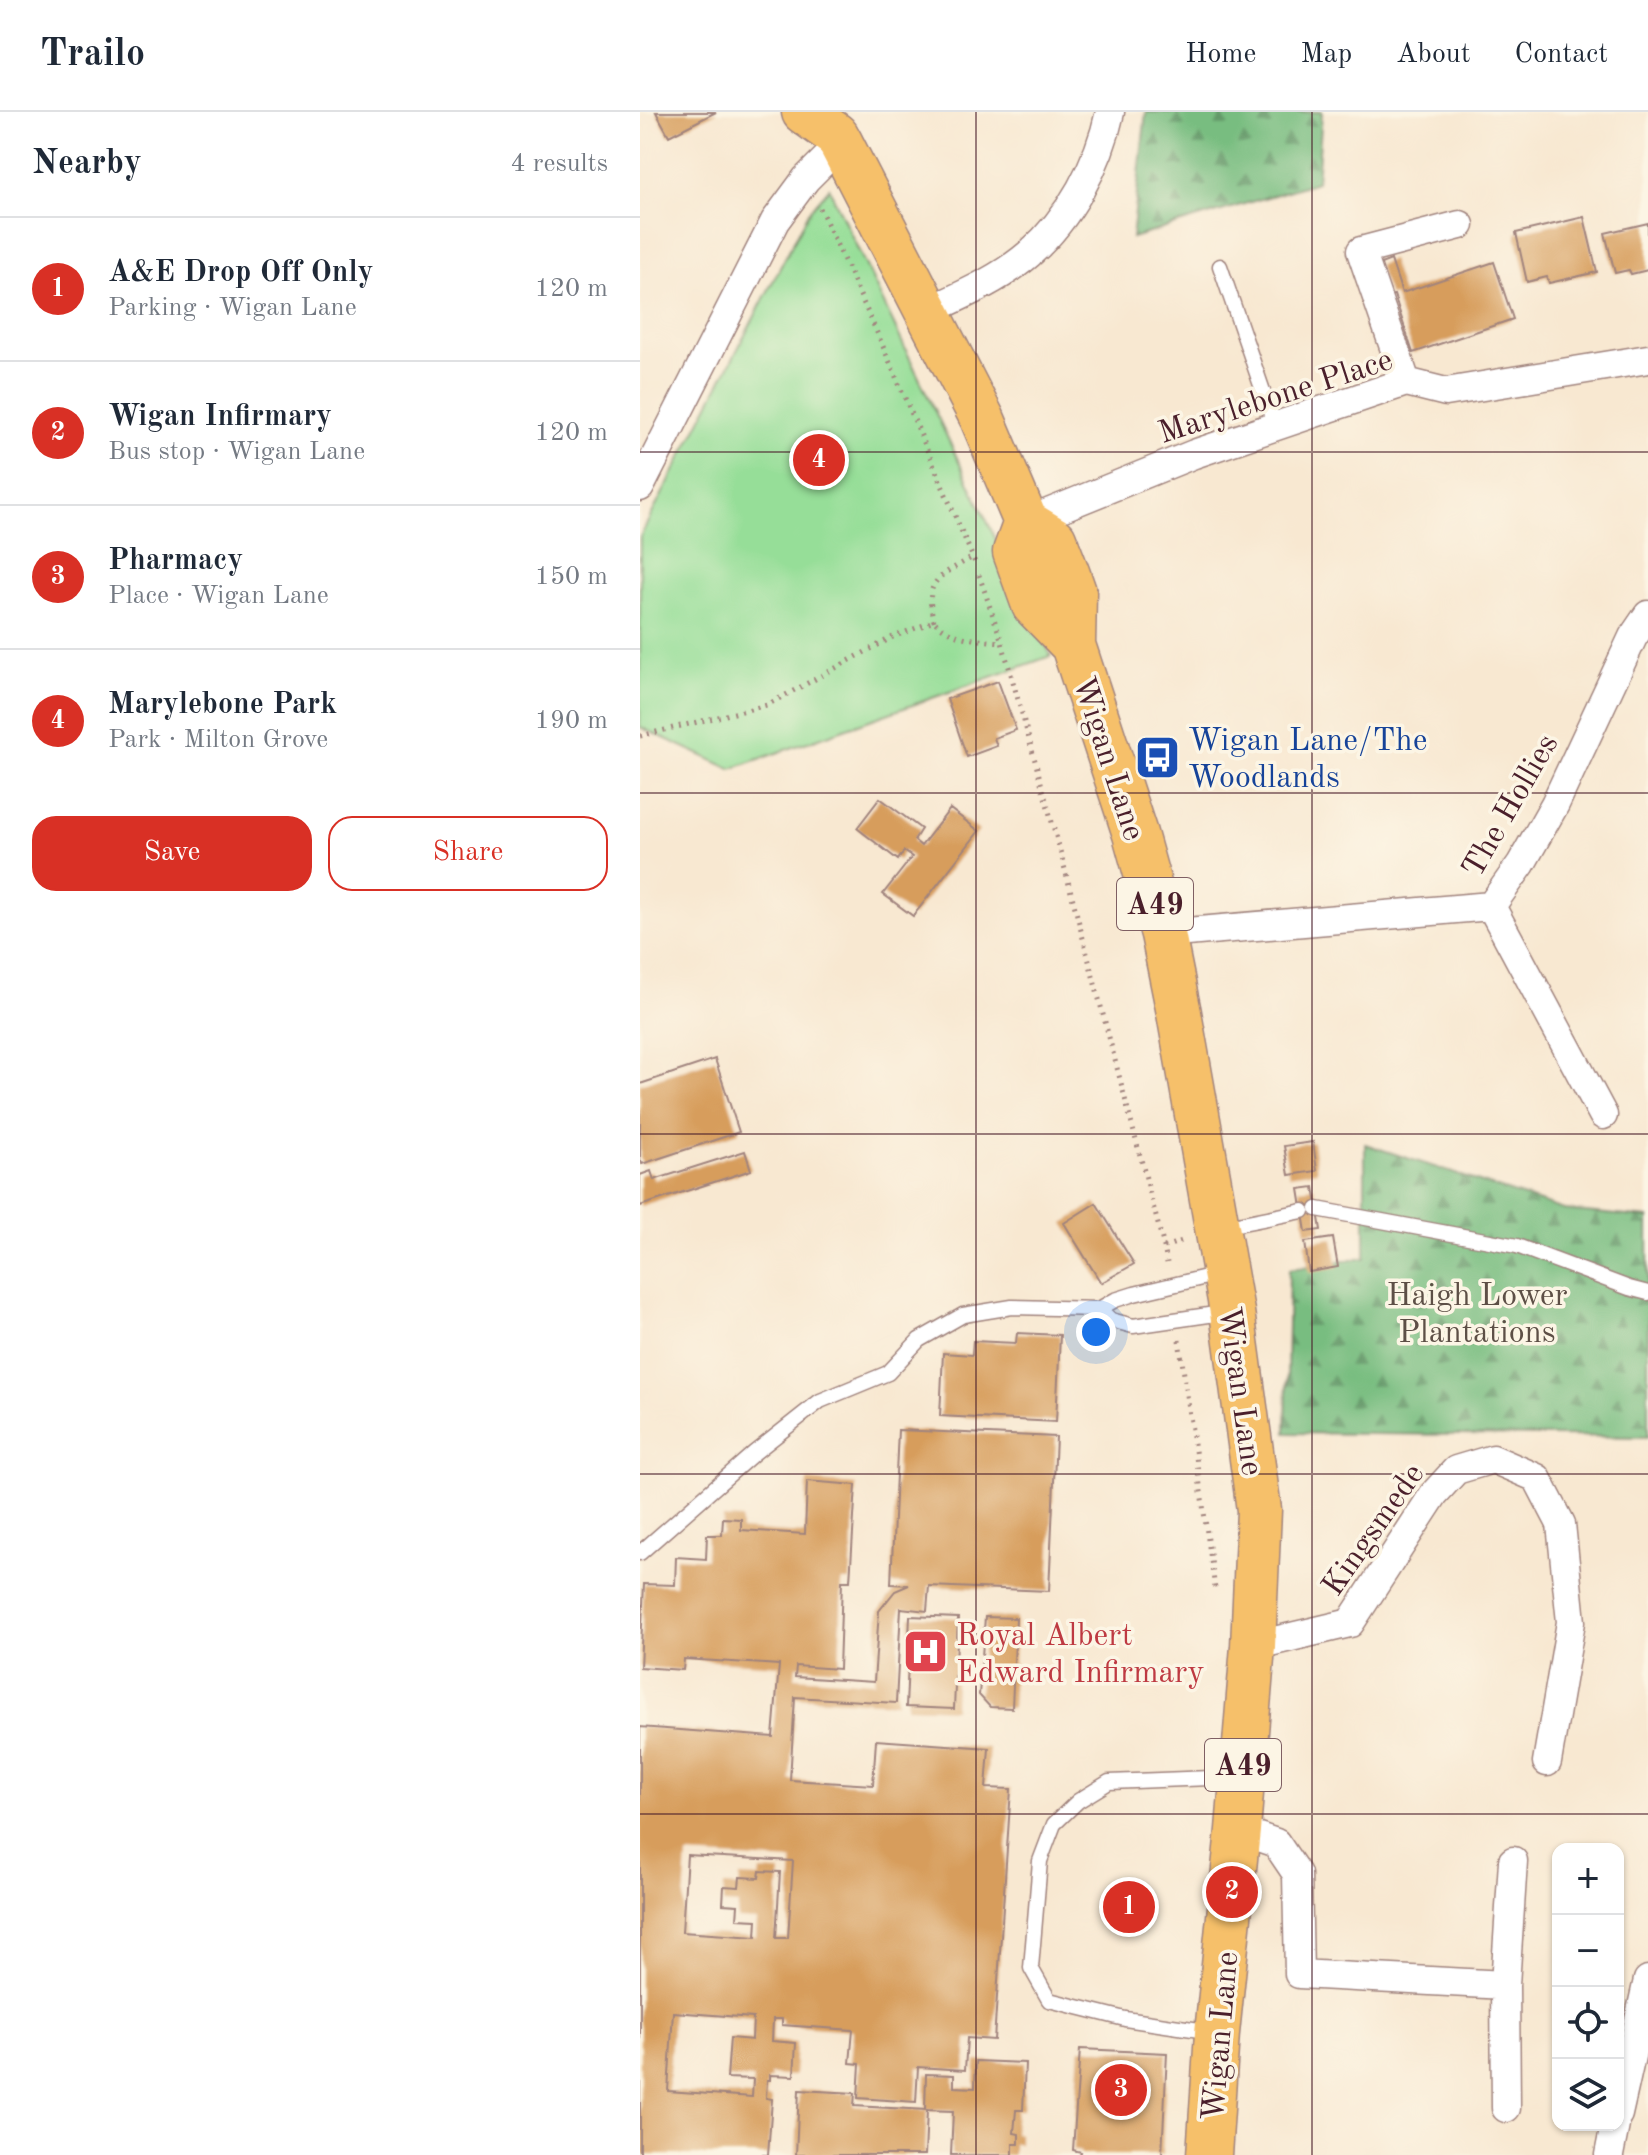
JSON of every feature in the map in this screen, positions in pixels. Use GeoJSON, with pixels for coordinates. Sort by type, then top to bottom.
{"type":"FeatureCollection","features":[{"type":"Feature","properties":{"kind":"highway"},"geometry":{"type":"LineString","coordinates":[[829,126],[982,418],[1026,522]]}},
{"type":"Feature","properties":{"kind":"highway","name":"Wigan Lane"},"geometry":{"type":"LineString","coordinates":[[1026,522],[1015,552],[1034,605],[1073,645],[1135,834],[1163,934],[1229,1292],[1259,1510],[1253,1646],[1217,2033],[1209,2155]]}},
{"type":"Feature","properties":{"kind":"street"},"geometry":{"type":"LineString","coordinates":[[928,311],[1001,274],[1051,232],[1093,165],[1110,112]]}},
{"type":"Feature","properties":{"kind":"street"},"geometry":{"type":"LineString","coordinates":[[640,487],[775,221],[806,179],[829,126]]}},
{"type":"Feature","properties":{"kind":"street"},"geometry":{"type":"LineString","coordinates":[[1406,382],[1361,251],[1460,225]]}},
{"type":"Feature","properties":{"kind":"street","name":"Marylebone Place"},"geometry":{"type":"LineString","coordinates":[[1026,522],[1194,454],[1406,382],[1446,392],[1648,359]]}},
{"type":"Feature","properties":{"kind":"street","name":"The Hollies"},"geometry":{"type":"LineString","coordinates":[[1163,934],[1491,906],[1521,864],[1555,804],[1633,637],[1648,615]]}},
{"type":"Feature","properties":{"kind":"street"},"geometry":{"type":"LineString","coordinates":[[1491,906],[1603,1115]]}},
{"type":"Feature","properties":{"kind":"street","name":"Kingsmede"},"geometry":{"type":"LineString","coordinates":[[1253,1646],[1350,1623],[1434,1494],[1456,1470],[1493,1459],[1537,1478],[1561,1524],[1571,1622],[1547,1762]]}},
{"type":"Feature","properties":{"kind":"street"},"geometry":{"type":"LineString","coordinates":[[1238,1830],[1276,1843],[1297,1874],[1299,1974],[1505,1985]]}},
{"type":"Feature","properties":{"kind":"street"},"geometry":{"type":"LineString","coordinates":[[1506,2108],[1505,1985],[1513,1861]]}},
{"type":"Feature","properties":{"kind":"street"},"geometry":{"type":"LineString","coordinates":[[1624,2087],[1648,1980]]}},
{"type":"Feature","properties":{"kind":"street"},"geometry":{"type":"LineString","coordinates":[[1609,2155],[1614,2131]]}},
{"type":"Feature","properties":{"kind":"lane"},"geometry":{"type":"LineString","coordinates":[[1220,266],[1275,426]]}},
{"type":"Feature","properties":{"kind":"lane"},"geometry":{"type":"LineString","coordinates":[[1218,1228],[1310,1210],[1517,1246],[1648,1293]]}},
{"type":"Feature","properties":{"kind":"lane"},"geometry":{"type":"LineString","coordinates":[[640,1553],[754,1453],[820,1401],[888,1373],[919,1340],[963,1315],[1012,1307],[1099,1309],[1134,1294],[1170,1287],[1229,1292]]}},
{"type":"Feature","properties":{"kind":"lane"},"geometry":{"type":"LineString","coordinates":[[1099,1309],[1111,1320],[1133,1326],[1176,1321],[1229,1292]]}},
{"type":"Feature","properties":{"kind":"lane"},"geometry":{"type":"LineString","coordinates":[[1217,2033],[1125,2019],[1049,2000],[1031,1968],[1040,1861],[1054,1824],[1078,1801],[1109,1782],[1242,1777]]}},
{"type":"Feature","properties":{"kind":"path"},"geometry":{"type":"LineString","coordinates":[[806,179],[974,556],[1002,642],[1102,1007],[1164,1247],[1170,1287]]}},
{"type":"Feature","properties":{"kind":"path"},"geometry":{"type":"LineString","coordinates":[[974,556],[939,576],[930,593],[930,609],[934,621],[942,630],[958,636],[1002,642]]}},
{"type":"Feature","properties":{"kind":"path"},"geometry":{"type":"LineString","coordinates":[[640,736],[767,705],[893,637],[934,621]]}},
{"type":"Feature","properties":{"kind":"path"},"geometry":{"type":"LineString","coordinates":[[1176,1321],[1217,1603]]}},
{"type":"Feature","properties":{"kind":"green space"},"geometry":{"type":"Polygon","coordinates":[[[1146,112],[1322,112],[1317,182],[1132,238],[1146,112]]]}},
{"type":"Feature","properties":{"kind":"green space"},"geometry":{"type":"Polygon","coordinates":[[[829,188],[1051,656],[731,769],[640,727],[640,537],[810,210],[829,188]]]}},
{"type":"Feature","properties":{"kind":"green space","name":"Haigh Lower Plantations"},"geometry":{"type":"Polygon","coordinates":[[[1365,1144],[1564,1210],[1648,1218],[1648,1437],[1286,1433],[1289,1269],[1365,1258],[1365,1144]]]}},
{"type":"Feature","properties":{"kind":"building"},"geometry":{"type":"Polygon","coordinates":[[[656,112],[716,112],[669,136],[656,112]]]}},
{"type":"Feature","properties":{"kind":"building"},"geometry":{"type":"Polygon","coordinates":[[[1584,217],[1597,272],[1549,283],[1547,277],[1527,282],[1516,233],[1584,217]]]}},
{"type":"Feature","properties":{"kind":"building"},"geometry":{"type":"Polygon","coordinates":[[[1648,223],[1648,270],[1631,274],[1629,270],[1615,273],[1605,233],[1648,223]]]}},
{"type":"Feature","properties":{"kind":"building"},"geometry":{"type":"Polygon","coordinates":[[[1391,260],[1402,293],[1494,262],[1513,319],[1413,353],[1394,295],[1389,296],[1378,265],[1391,260]]]}},
{"type":"Feature","properties":{"kind":"building"},"geometry":{"type":"Polygon","coordinates":[[[998,681],[1016,730],[994,738],[997,746],[967,757],[947,699],[998,681]]]}},
{"type":"Feature","properties":{"kind":"building"},"geometry":{"type":"Polygon","coordinates":[[[880,798],[921,829],[914,840],[921,846],[950,809],[979,831],[913,916],[883,894],[912,857],[904,851],[898,860],[857,828],[880,798]]]}},
{"type":"Feature","properties":{"kind":"building"},"geometry":{"type":"Polygon","coordinates":[[[715,1059],[739,1132],[642,1164],[640,1084],[715,1059]]]}},
{"type":"Feature","properties":{"kind":"building"},"geometry":{"type":"Polygon","coordinates":[[[1313,1142],[1317,1171],[1289,1175],[1284,1146],[1313,1142]]]}},
{"type":"Feature","properties":{"kind":"building"},"geometry":{"type":"Polygon","coordinates":[[[745,1151],[751,1170],[640,1206],[640,1175],[651,1171],[654,1180],[745,1151]]]}},
{"type":"Feature","properties":{"kind":"building"},"geometry":{"type":"Polygon","coordinates":[[[1314,1187],[1321,1230],[1306,1232],[1299,1189],[1314,1187]]]}},
{"type":"Feature","properties":{"kind":"building"},"geometry":{"type":"Polygon","coordinates":[[[1096,1203],[1134,1264],[1101,1283],[1064,1223],[1096,1203]]]}},
{"type":"Feature","properties":{"kind":"building"},"geometry":{"type":"Polygon","coordinates":[[[1333,1238],[1338,1267],[1309,1272],[1305,1242],[1333,1238]]]}},
{"type":"Feature","properties":{"kind":"building"},"geometry":{"type":"Polygon","coordinates":[[[1017,1333],[1060,1335],[1056,1422],[940,1416],[943,1353],[972,1355],[973,1341],[1016,1343],[1017,1333]]]}},
{"type":"Feature","properties":{"kind":"building"},"geometry":{"type":"Polygon","coordinates":[[[898,1430],[1056,1437],[1049,1591],[929,1586],[927,1611],[901,1608],[896,1703],[795,1697],[790,1780],[873,1785],[876,1740],[989,1748],[986,1788],[1011,1789],[994,2040],[967,2038],[965,2070],[918,2067],[916,2102],[858,2098],[860,2064],[850,2063],[853,2030],[782,2025],[782,2019],[773,2019],[772,2041],[796,2043],[794,2076],[770,2075],[770,2080],[767,2080],[766,2098],[772,2099],[768,2155],[640,2155],[640,1727],[773,1737],[779,1665],[684,1659],[683,1670],[640,1667],[644,1584],[675,1585],[676,1557],[706,1559],[707,1535],[722,1535],[723,1518],[741,1519],[741,1530],[805,1534],[807,1481],[856,1485],[850,1581],[842,1581],[839,1669],[796,1666],[795,1677],[874,1682],[879,1611],[895,1591],[909,1585],[891,1584],[898,1430]],[[687,1855],[682,1932],[756,1937],[757,1920],[737,1919],[738,1905],[723,1904],[724,1886],[739,1887],[740,1877],[759,1878],[760,1871],[780,1872],[776,1938],[788,1938],[793,1861],[687,1855]],[[673,2012],[668,2091],[752,2097],[753,2079],[727,2078],[730,2038],[752,2040],[753,2018],[673,2012]]]}},
{"type":"Feature","properties":{"kind":"building"},"geometry":{"type":"Polygon","coordinates":[[[910,1616],[958,1618],[954,1709],[906,1707],[910,1616]]]}},
{"type":"Feature","properties":{"kind":"building"},"geometry":{"type":"Polygon","coordinates":[[[985,1617],[1016,1618],[1012,1708],[990,1707],[979,1695],[985,1617]]]}},
{"type":"Feature","properties":{"kind":"building"},"geometry":{"type":"Polygon","coordinates":[[[1080,2049],[1167,2053],[1162,2155],[1080,2155],[1081,2152],[1073,2150],[1080,2049]]]}},
{"type":"Feature","properties":{"kind":"building"},"geometry":{"type":"Polygon","coordinates":[[[976,2061],[1025,2063],[1023,2110],[1016,2110],[1014,2133],[1019,2134],[1019,2144],[1013,2144],[1013,2155],[951,2155],[953,2111],[925,2110],[926,2074],[954,2075],[954,2087],[975,2088],[976,2061]]]}},
{"type":"Feature","properties":{"kind":"building"},"geometry":{"type":"Polygon","coordinates":[[[799,2090],[855,2093],[854,2106],[927,2110],[925,2155],[796,2155],[799,2090]]]}},
{"type":"Feature","properties":{"kind":"place","name":"Marylebone Park"},"geometry":{"type":"Point","coordinates":[819,460]}},
{"type":"Feature","properties":{"kind":"place","name":"Wigan Lane/The Woodlands"},"geometry":{"type":"Point","coordinates":[1157,757]}},
{"type":"Feature","properties":{"kind":"place","name":"Royal Albert Edward Infirmary"},"geometry":{"type":"Point","coordinates":[925,1652]}},
{"type":"Feature","properties":{"kind":"place","name":"Wigan Infirmary"},"geometry":{"type":"Point","coordinates":[1232,1892]}},
{"type":"Feature","properties":{"kind":"place","name":"A&E Drop Off Only"},"geometry":{"type":"Point","coordinates":[1129,1907]}},
{"type":"Feature","properties":{"kind":"place","name":"Pharmacy"},"geometry":{"type":"Point","coordinates":[1121,2090]}}]}
